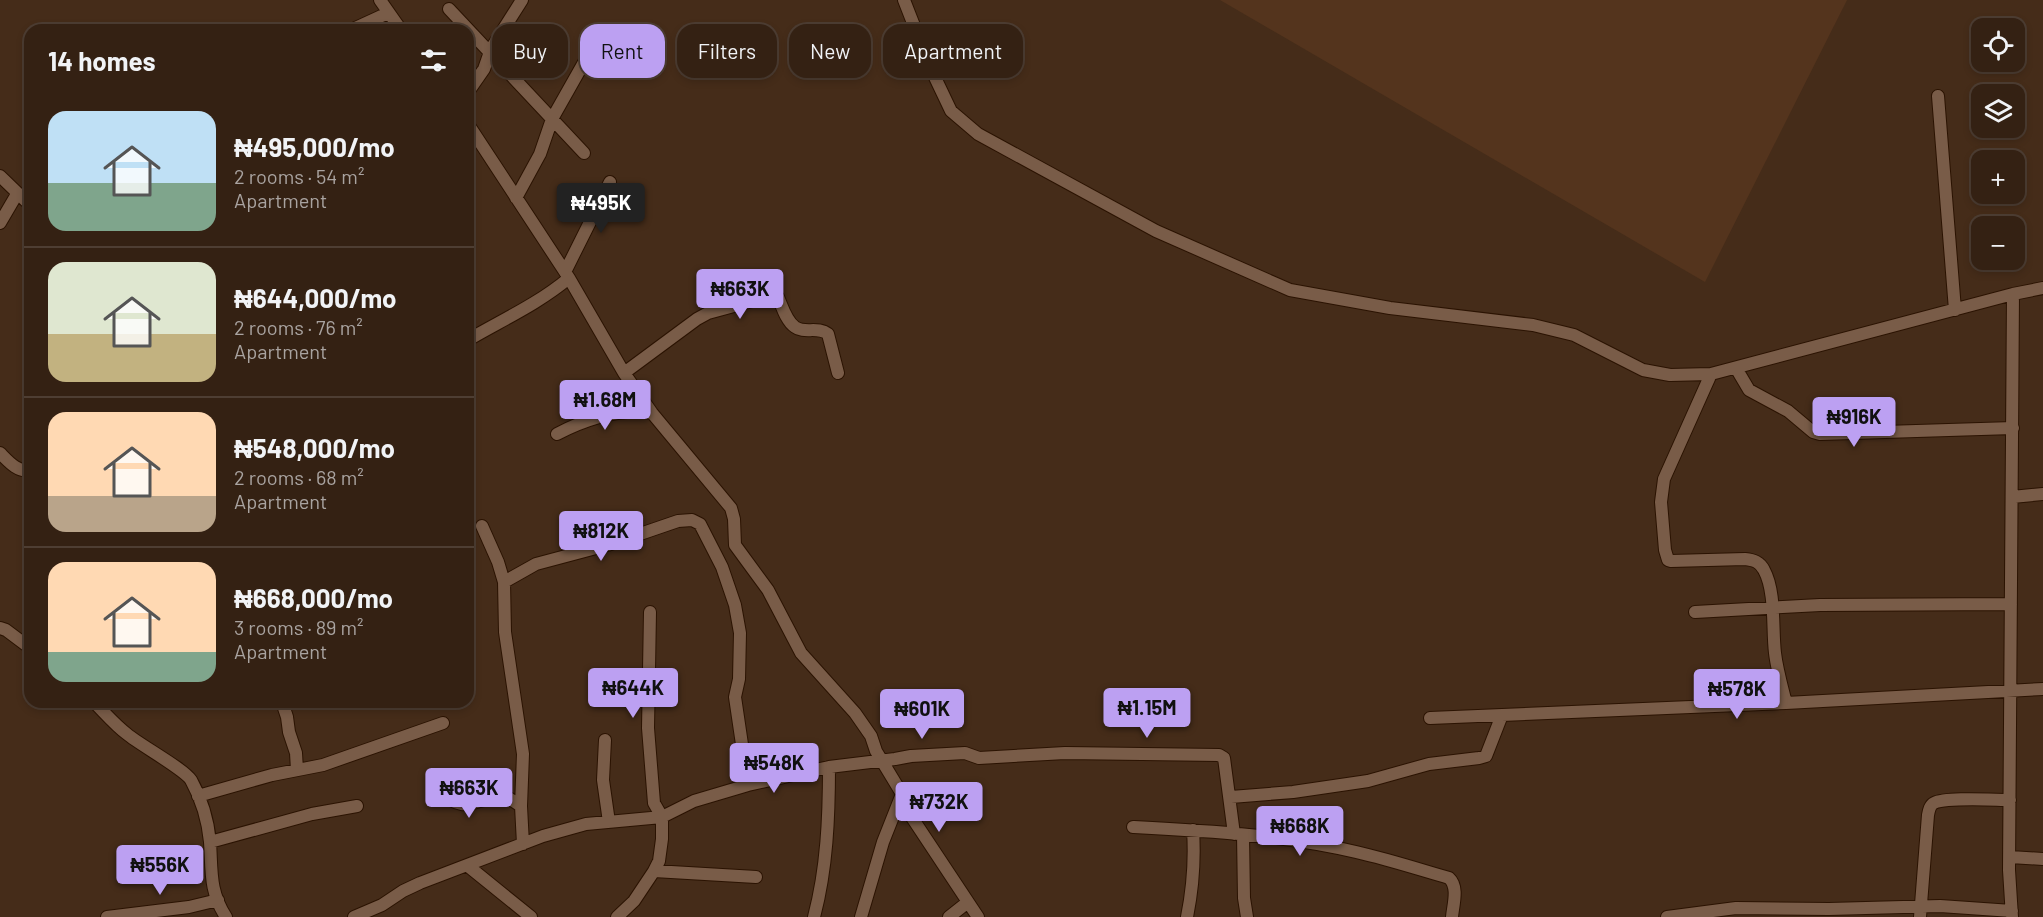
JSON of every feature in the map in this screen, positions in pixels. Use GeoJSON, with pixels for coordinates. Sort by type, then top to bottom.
{"type":"FeatureCollection","features":[{"type":"Feature","properties":{"kind":"street"},"geometry":{"type":"LineString","coordinates":[[380,0],[396,24]]}},
{"type":"Feature","properties":{"kind":"street"},"geometry":{"type":"LineString","coordinates":[[474,83],[484,69],[491,49],[522,0]]}},
{"type":"Feature","properties":{"kind":"street"},"geometry":{"type":"LineString","coordinates":[[904,0],[931,69],[951,111],[978,134],[1156,231],[1290,290],[1390,308],[1533,325],[1574,335],[1644,370],[1671,375],[1711,374],[2043,288]]}},
{"type":"Feature","properties":{"kind":"street"},"geometry":{"type":"LineString","coordinates":[[449,9],[463,24]]}},
{"type":"Feature","properties":{"kind":"street"},"geometry":{"type":"LineString","coordinates":[[364,24],[388,13]]}},
{"type":"Feature","properties":{"kind":"street"},"geometry":{"type":"LineString","coordinates":[[474,36],[584,153]]}},
{"type":"Feature","properties":{"kind":"street"},"geometry":{"type":"LineString","coordinates":[[516,198],[540,154],[552,119],[580,69]]}},
{"type":"Feature","properties":{"kind":"street"},"geometry":{"type":"LineString","coordinates":[[1938,96],[1955,310]]}},
{"type":"Feature","properties":{"kind":"street"},"geometry":{"type":"LineString","coordinates":[[474,133],[567,275],[624,373],[652,413],[731,508],[734,519],[735,545],[768,590],[801,653],[855,713],[871,735],[876,751],[902,794],[911,816],[978,917]]}},
{"type":"Feature","properties":{"kind":"street"},"geometry":{"type":"LineString","coordinates":[[0,176],[24,200]]}},
{"type":"Feature","properties":{"kind":"street"},"geometry":{"type":"LineString","coordinates":[[474,336],[511,314],[534,304],[567,275],[610,182]]}},
{"type":"Feature","properties":{"kind":"street"},"geometry":{"type":"LineString","coordinates":[[0,223],[17,194]]}},
{"type":"Feature","properties":{"kind":"street"},"geometry":{"type":"LineString","coordinates":[[1668,917],[1736,908],[1829,913],[2012,914],[2010,690],[2013,294]]}},
{"type":"Feature","properties":{"kind":"street"},"geometry":{"type":"LineString","coordinates":[[624,373],[708,313],[774,295],[778,297],[784,313],[797,329],[821,330],[828,334],[838,373]]}},
{"type":"Feature","properties":{"kind":"street"},"geometry":{"type":"LineString","coordinates":[[1736,368],[1749,390],[1788,411],[1813,432],[1820,434],[2013,428]]}},
{"type":"Feature","properties":{"kind":"street"},"geometry":{"type":"LineString","coordinates":[[1711,374],[1664,479],[1661,502],[1667,557],[1671,561],[1745,559],[1758,563],[1766,573],[1772,607],[1775,653],[1786,703]]}},
{"type":"Feature","properties":{"kind":"street"},"geometry":{"type":"LineString","coordinates":[[557,434],[593,418],[637,411],[652,413]]}},
{"type":"Feature","properties":{"kind":"street"},"geometry":{"type":"LineString","coordinates":[[0,453],[18,469],[24,471]]}},
{"type":"Feature","properties":{"kind":"street"},"geometry":{"type":"LineString","coordinates":[[2012,497],[2043,494]]}},
{"type":"Feature","properties":{"kind":"street"},"geometry":{"type":"LineString","coordinates":[[504,582],[536,564],[610,544],[678,521],[692,520],[700,524],[722,567],[737,614],[740,633],[739,679],[735,697],[748,785]]}},
{"type":"Feature","properties":{"kind":"street"},"geometry":{"type":"LineString","coordinates":[[482,526],[504,582],[505,632],[523,754],[524,844]]}},
{"type":"Feature","properties":{"kind":"street"},"geometry":{"type":"LineString","coordinates":[[1695,612],[1820,605],[2011,604]]}},
{"type":"Feature","properties":{"kind":"street"},"geometry":{"type":"LineString","coordinates":[[617,917],[634,901],[654,871],[659,861],[662,839],[662,817],[654,803],[648,728],[650,612]]}},
{"type":"Feature","properties":{"kind":"street"},"geometry":{"type":"LineString","coordinates":[[0,628],[24,644]]}},
{"type":"Feature","properties":{"kind":"street"},"geometry":{"type":"LineString","coordinates":[[1430,718],[1786,703],[2043,689]]}},
{"type":"Feature","properties":{"kind":"street"},"geometry":{"type":"LineString","coordinates":[[103,708],[126,734],[189,777],[198,796],[210,842],[210,869],[218,900],[226,917]]}},
{"type":"Feature","properties":{"kind":"street"},"geometry":{"type":"LineString","coordinates":[[284,708],[296,753],[297,770]]}},
{"type":"Feature","properties":{"kind":"street"},"geometry":{"type":"LineString","coordinates":[[1230,797],[1293,792],[1368,781],[1429,764],[1486,756],[1502,715]]}},
{"type":"Feature","properties":{"kind":"street"},"geometry":{"type":"LineString","coordinates":[[198,796],[323,765],[443,723]]}},
{"type":"Feature","properties":{"kind":"street"},"geometry":{"type":"LineString","coordinates":[[605,740],[603,780],[609,822]]}},
{"type":"Feature","properties":{"kind":"street"},"geometry":{"type":"LineString","coordinates":[[354,917],[382,905],[420,883],[524,844],[586,824],[662,817],[694,801],[748,785],[829,767],[911,756],[965,753],[979,758],[1065,753],[1219,755],[1224,758],[1239,835],[1244,898],[1248,917]]}},
{"type":"Feature","properties":{"kind":"street"},"geometry":{"type":"LineString","coordinates":[[814,917],[825,859],[829,820],[829,767]]}},
{"type":"Feature","properties":{"kind":"street"},"geometry":{"type":"LineString","coordinates":[[437,791],[451,802],[461,805],[504,795],[522,806]]}},
{"type":"Feature","properties":{"kind":"street"},"geometry":{"type":"LineString","coordinates":[[861,917],[883,842],[902,794]]}},
{"type":"Feature","properties":{"kind":"street"},"geometry":{"type":"LineString","coordinates":[[1920,912],[1928,815],[1931,806],[1935,802],[1946,801],[2010,800]]}},
{"type":"Feature","properties":{"kind":"street"},"geometry":{"type":"LineString","coordinates":[[210,842],[312,814],[357,806]]}},
{"type":"Feature","properties":{"kind":"street"},"geometry":{"type":"LineString","coordinates":[[1133,827],[1278,838],[1356,852],[1449,878],[1455,887],[1452,917]]}},
{"type":"Feature","properties":{"kind":"street"},"geometry":{"type":"LineString","coordinates":[[1187,917],[1193,888],[1195,859],[1193,830]]}},
{"type":"Feature","properties":{"kind":"street"},"geometry":{"type":"LineString","coordinates":[[2010,857],[2043,859]]}},
{"type":"Feature","properties":{"kind":"street"},"geometry":{"type":"LineString","coordinates":[[468,866],[531,917]]}},
{"type":"Feature","properties":{"kind":"street"},"geometry":{"type":"LineString","coordinates":[[654,871],[756,877]]}},
{"type":"Feature","properties":{"kind":"street"},"geometry":{"type":"LineString","coordinates":[[107,917],[189,907],[218,900]]}},
{"type":"Feature","properties":{"kind":"street"},"geometry":{"type":"LineString","coordinates":[[949,917],[968,902]]}},
{"type":"Feature","properties":{"kind":"shaded area"},"geometry":{"type":"Polygon","coordinates":[[[1220,0],[1847,0],[1705,282],[1220,0]]]}}]}
